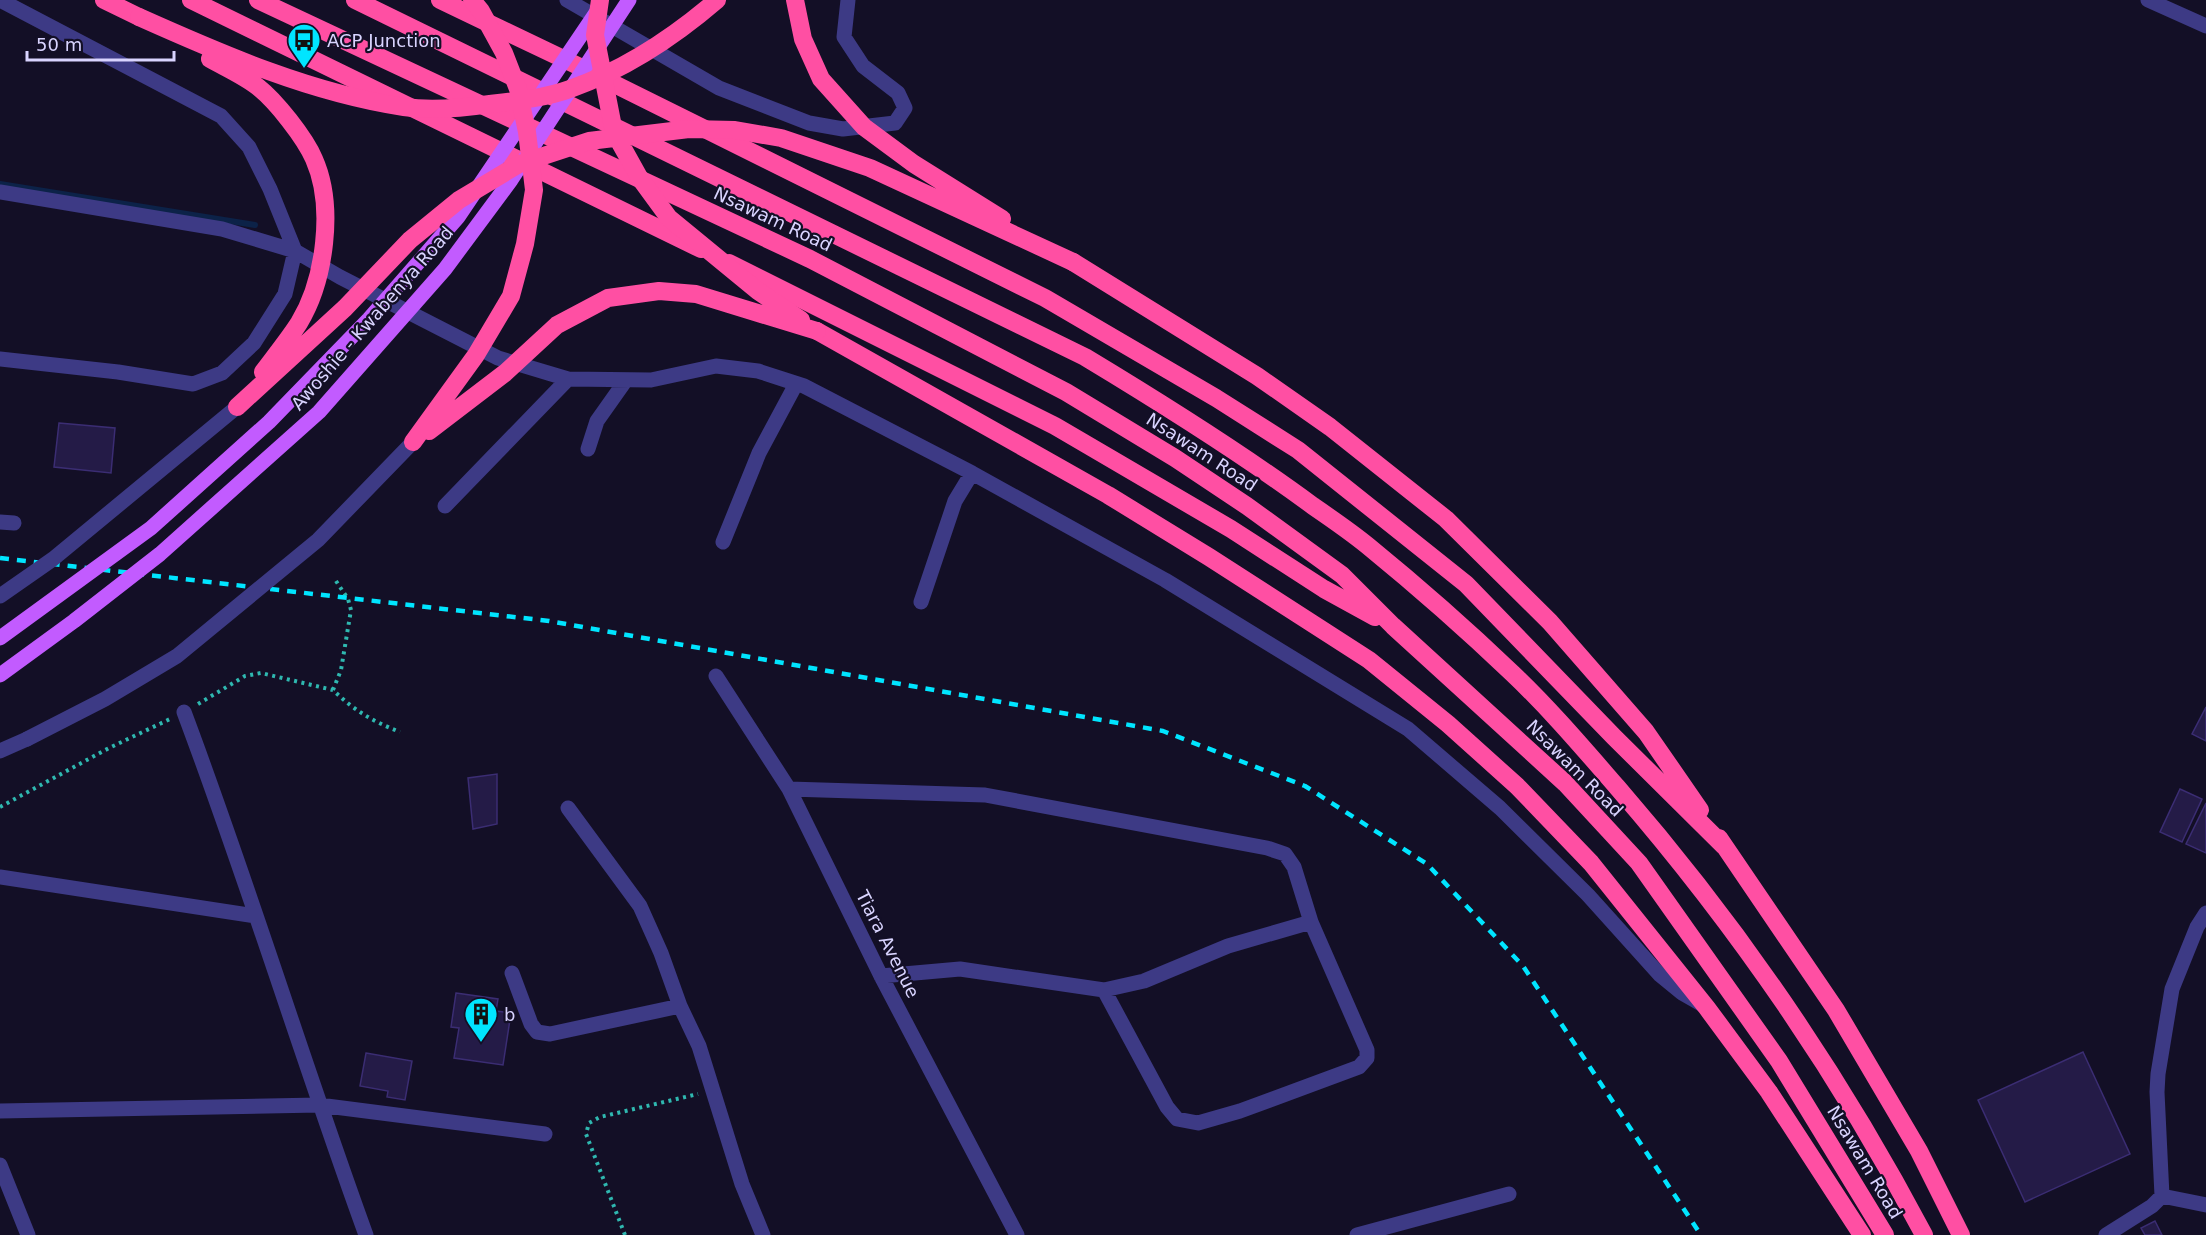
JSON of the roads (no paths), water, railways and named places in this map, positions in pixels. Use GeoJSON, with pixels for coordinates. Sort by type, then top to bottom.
{"type":"FeatureCollection","features":[{"type":"Feature","properties":{"kind":"highway"},"geometry":{"type":"LineString","coordinates":[[104,0],[227,56],[353,97],[407,107],[464,108],[519,101],[570,90],[645,53],[690,24],[717,0]]}},
{"type":"Feature","properties":{"kind":"highway"},"geometry":{"type":"LineString","coordinates":[[191,0],[796,296],[1055,426],[1231,529],[1324,589],[1392,626]]}},
{"type":"Feature","properties":{"kind":"highway","name":"Nsawam Road"},"geometry":{"type":"LineString","coordinates":[[258,0],[810,259],[1066,392],[1176,458],[1342,575],[1392,626],[1565,783],[1639,863],[1779,1061],[1885,1235]]}},
{"type":"Feature","properties":{"kind":"highway","name":"Nsawam Road"},"geometry":{"type":"LineString","coordinates":[[355,0],[1085,357],[1197,425],[1270,474],[1366,545],[1514,674],[1591,757],[1663,840],[1747,950],[1814,1047],[1924,1235]]}},
{"type":"Feature","properties":{"kind":"highway"},"geometry":{"type":"LineString","coordinates":[[440,0],[585,69],[1045,298],[1298,450],[1466,584],[1614,737],[1724,846]]}},
{"type":"Feature","properties":{"kind":"highway"},"geometry":{"type":"LineString","coordinates":[[413,442],[476,355],[511,296],[525,244],[534,190],[527,132],[518,89],[504,53],[481,11],[472,0]]}},
{"type":"Feature","properties":{"kind":"highway"},"geometry":{"type":"LineString","coordinates":[[600,0],[595,35],[614,132],[639,177],[669,218],[758,291],[817,330],[1108,495],[1209,557],[1369,660],[1448,724],[1517,786],[1591,863],[1707,1008],[1769,1092],[1862,1235]]}},
{"type":"Feature","properties":{"kind":"highway"},"geometry":{"type":"LineString","coordinates":[[795,0],[803,39],[821,78],[864,128],[914,164],[1257,376],[1329,427],[1446,519],[1550,622],[1646,732],[1836,1010],[1919,1151],[1961,1235]]}},
{"type":"Feature","properties":{"kind":"highway"},"geometry":{"type":"LineString","coordinates":[[139,17],[258,87],[291,123],[315,159],[322,186],[326,229],[316,283],[299,322],[237,407]]}},
{"type":"Feature","properties":{"kind":"highway"},"geometry":{"type":"LineString","coordinates":[[237,407],[345,308],[410,240],[459,200],[519,164],[589,141],[689,129],[735,130],[781,138],[870,168],[1072,262]]}},
{"type":"Feature","properties":{"kind":"highway"},"geometry":{"type":"LineString","coordinates":[[413,442],[505,373],[557,325],[608,298],[659,291],[696,294],[817,330]]}},
{"type":"Feature","properties":{"kind":"main road","name":"Awoshie - Kwabenya Road"},"geometry":{"type":"LineString","coordinates":[[0,638],[151,528],[269,422],[369,319],[458,217],[580,39],[604,0]]}},
{"type":"Feature","properties":{"kind":"main road","name":"Awoshie - Kwabenya Road"},"geometry":{"type":"LineString","coordinates":[[0,675],[160,554],[319,412],[445,269],[511,180],[629,0]]}},
{"type":"Feature","properties":{"kind":"street"},"geometry":{"type":"LineString","coordinates":[[0,0],[221,116],[249,147],[270,189],[295,251],[285,294],[254,344],[222,373],[193,384],[118,372],[0,359]]}},
{"type":"Feature","properties":{"kind":"street"},"geometry":{"type":"LineString","coordinates":[[567,0],[719,88],[809,123],[843,129],[895,123],[905,108],[898,93],[863,66],[844,37],[848,0]]}},
{"type":"Feature","properties":{"kind":"street"},"geometry":{"type":"LineString","coordinates":[[2148,0],[2206,26]]}},
{"type":"Feature","properties":{"kind":"street"},"geometry":{"type":"LineString","coordinates":[[0,192],[222,229],[295,251],[340,278],[498,358],[568,380],[651,380],[716,366],[758,371],[796,384],[972,473],[1165,580],[1408,729],[1500,808],[1588,896],[1660,975],[1682,993],[1707,1008]]}},
{"type":"Feature","properties":{"kind":"street"},"geometry":{"type":"LineString","coordinates":[[445,506],[568,380]]}},
{"type":"Feature","properties":{"kind":"street"},"geometry":{"type":"LineString","coordinates":[[588,449],[597,421],[626,380]]}},
{"type":"Feature","properties":{"kind":"street"},"geometry":{"type":"LineString","coordinates":[[723,542],[759,453],[796,384]]}},
{"type":"Feature","properties":{"kind":"street"},"geometry":{"type":"LineString","coordinates":[[0,596],[53,559],[237,407]]}},
{"type":"Feature","properties":{"kind":"street"},"geometry":{"type":"LineString","coordinates":[[0,751],[105,699],[177,656],[318,540],[413,442]]}},
{"type":"Feature","properties":{"kind":"street"},"geometry":{"type":"LineString","coordinates":[[921,602],[955,501],[972,473]]}},
{"type":"Feature","properties":{"kind":"street","name":"Tiara Avenue"},"geometry":{"type":"LineString","coordinates":[[716,676],[789,789],[881,976],[1017,1235]]}},
{"type":"Feature","properties":{"kind":"street"},"geometry":{"type":"LineString","coordinates":[[184,712],[221,810],[319,1105],[366,1235]]}},
{"type":"Feature","properties":{"kind":"street"},"geometry":{"type":"LineString","coordinates":[[789,789],[985,795],[1267,848],[1285,854],[1294,867],[1311,922],[1367,1050],[1367,1058],[1359,1067],[1240,1111],[1198,1122],[1177,1119],[1167,1107],[1104,990]]}},
{"type":"Feature","properties":{"kind":"street"},"geometry":{"type":"LineString","coordinates":[[568,808],[640,906],[661,953],[680,1006],[699,1046],[742,1184],[763,1235]]}},
{"type":"Feature","properties":{"kind":"street"},"geometry":{"type":"LineString","coordinates":[[0,877],[256,916]]}},
{"type":"Feature","properties":{"kind":"street"},"geometry":{"type":"LineString","coordinates":[[2106,1235],[2152,1206],[2162,1196],[2158,1074],[2172,989],[2197,927],[2206,913]]}},
{"type":"Feature","properties":{"kind":"street"},"geometry":{"type":"LineString","coordinates":[[881,976],[960,969],[1104,990],[1144,981],[1228,946],[1311,922]]}},
{"type":"Feature","properties":{"kind":"street"},"geometry":{"type":"LineString","coordinates":[[512,973],[531,1024],[537,1032],[550,1034],[680,1006]]}},
{"type":"Feature","properties":{"kind":"street"},"geometry":{"type":"LineString","coordinates":[[0,1112],[319,1105],[545,1134]]}},
{"type":"Feature","properties":{"kind":"street"},"geometry":{"type":"LineString","coordinates":[[0,1165],[28,1235]]}},
{"type":"Feature","properties":{"kind":"street"},"geometry":{"type":"LineString","coordinates":[[1357,1235],[1509,1194]]}},
{"type":"Feature","properties":{"kind":"street"},"geometry":{"type":"LineString","coordinates":[[2162,1196],[2206,1205]]}},
{"type":"Feature","properties":{"kind":"waterway"},"geometry":{"type":"LineString","coordinates":[[0,184],[255,225]]}},
{"type":"Feature","properties":{"kind":"railway"},"geometry":{"type":"LineString","coordinates":[[0,558],[549,621],[1163,731],[1305,786],[1427,864],[1523,966],[1701,1235]]}},
{"type":"Feature","properties":{"kind":"place","name":"ACP Junction"},"geometry":{"type":"Point","coordinates":[304,69]}},
{"type":"Feature","properties":{"kind":"place","name":"b"},"geometry":{"type":"Point","coordinates":[481,1043]}}]}
